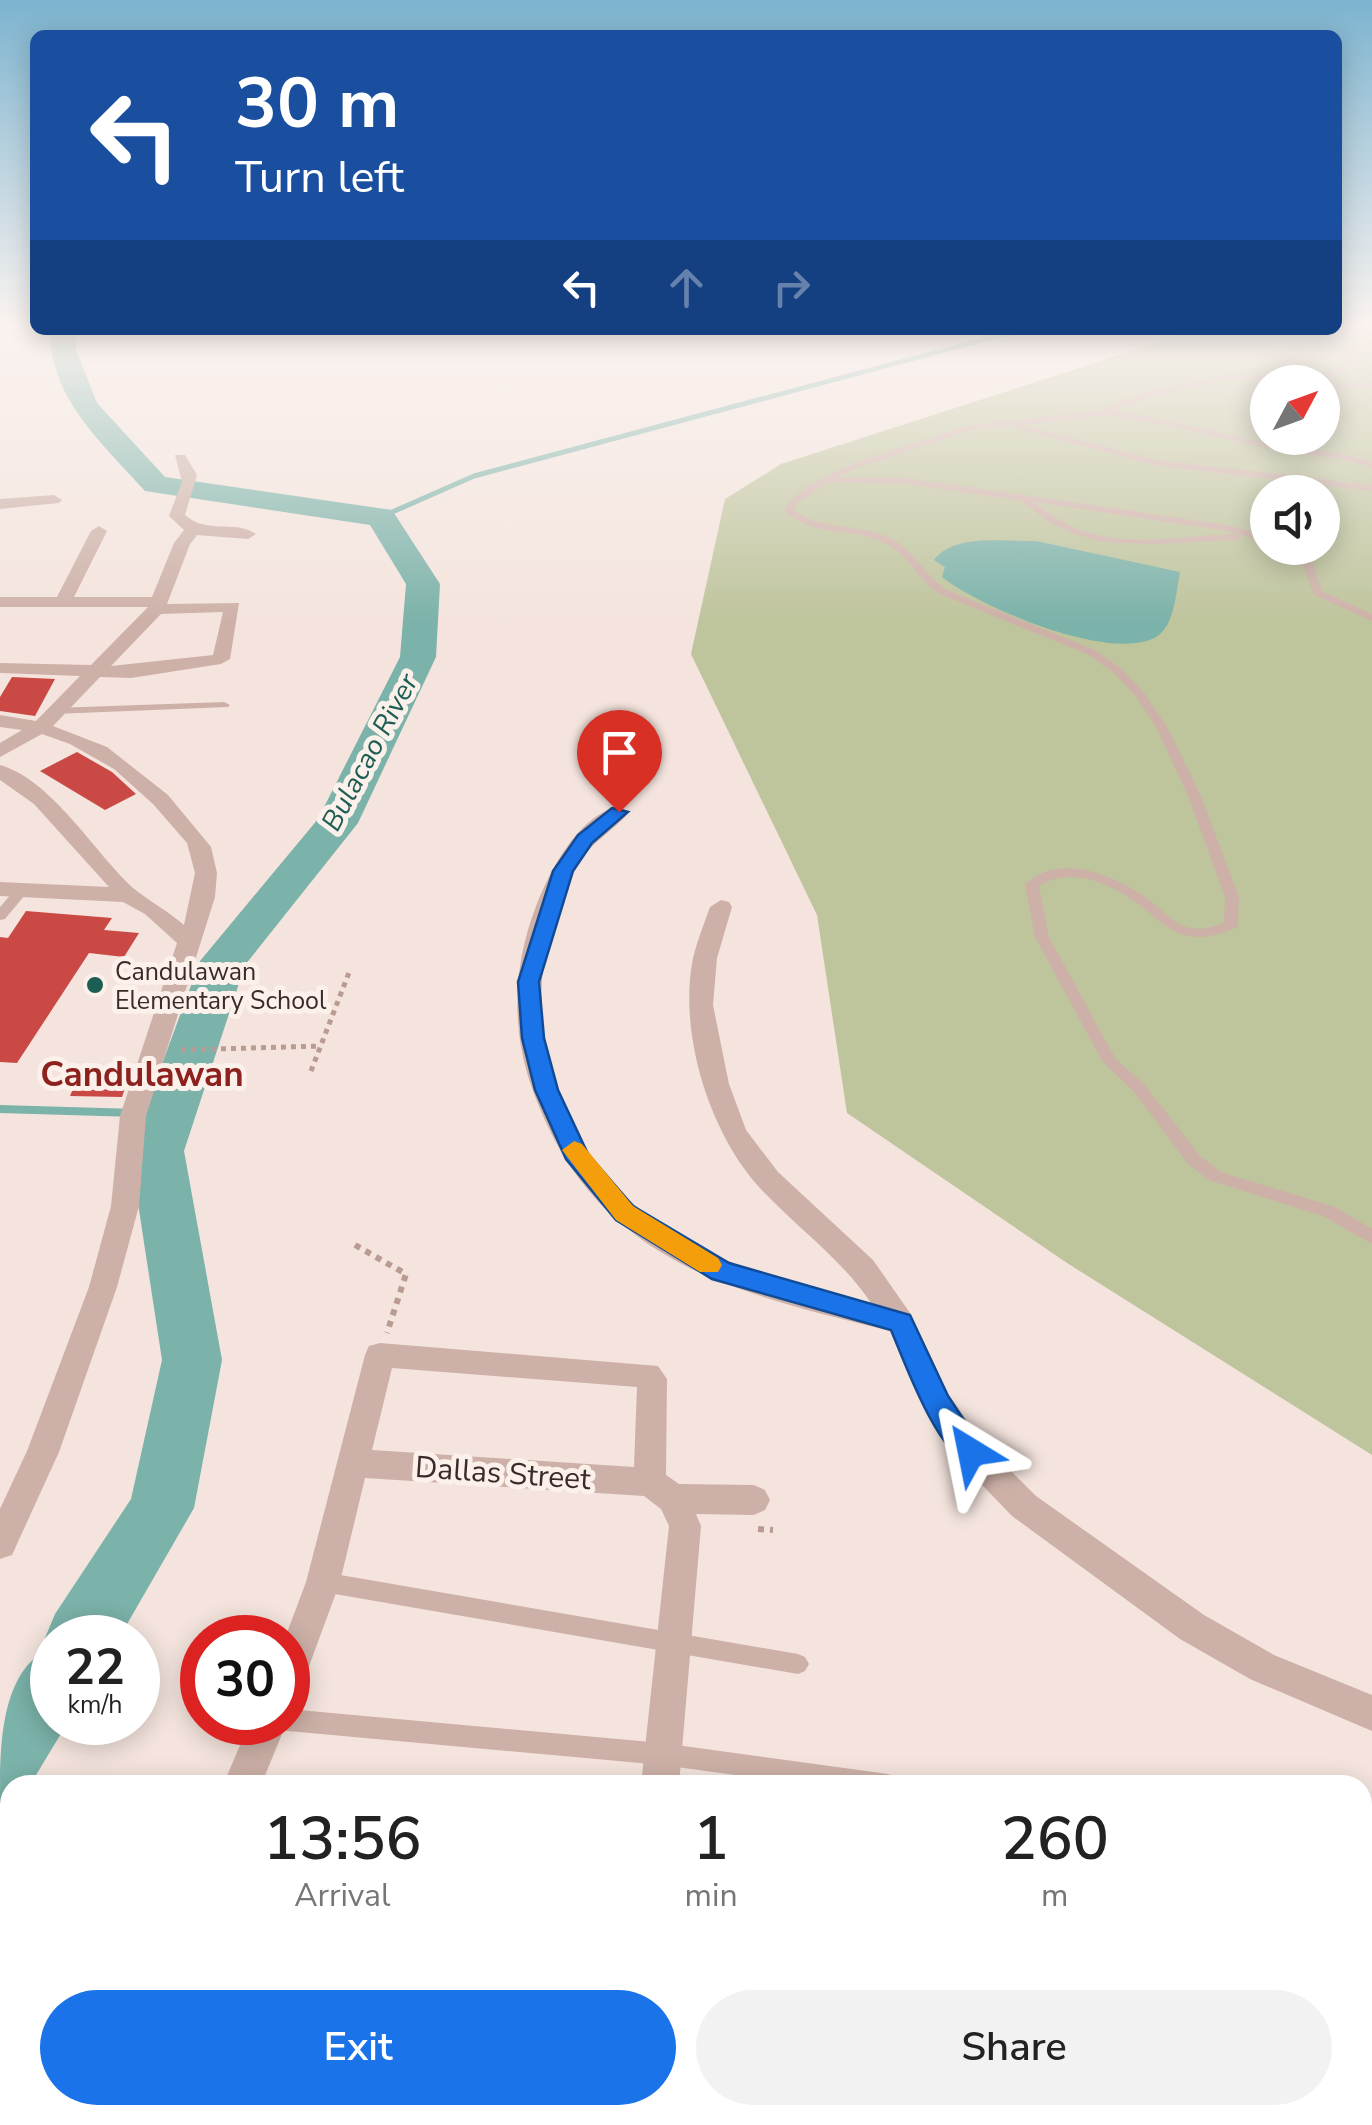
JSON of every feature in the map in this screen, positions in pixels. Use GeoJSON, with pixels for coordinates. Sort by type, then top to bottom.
{"type":"FeatureCollection","features":[{"type":"Feature","properties":{"kind":"street"},"geometry":{"type":"LineString","coordinates":[[180,458],[188,468],[188,493],[177,516],[193,530],[248,534]]}},
{"type":"Feature","properties":{"kind":"street"},"geometry":{"type":"LineString","coordinates":[[0,504],[54,500]]}},
{"type":"Feature","properties":{"kind":"street"},"geometry":{"type":"LineString","coordinates":[[63,602],[99,530]]}},
{"type":"Feature","properties":{"kind":"street"},"geometry":{"type":"LineString","coordinates":[[0,749],[10,736],[47,719],[157,605],[185,538],[193,530]]}},
{"type":"Feature","properties":{"kind":"street"},"geometry":{"type":"LineString","coordinates":[[0,602],[233,607],[220,660],[148,670],[0,668]]}},
{"type":"Feature","properties":{"kind":"street"},"geometry":{"type":"LineString","coordinates":[[0,721],[47,719],[77,738],[159,792],[202,850],[202,915],[188,941],[158,1047],[134,1112],[125,1206],[103,1287],[43,1452],[0,1544]]}},
{"type":"Feature","properties":{"kind":"street"},"geometry":{"type":"LineString","coordinates":[[0,771],[41,800],[128,895],[153,908],[188,941]]}},
{"type":"Feature","properties":{"kind":"street"},"geometry":{"type":"LineString","coordinates":[[619,812],[585,839],[563,871],[528,982],[533,1038],[546,1090],[578,1159],[624,1213],[721,1272],[900,1322]]}},
{"type":"Feature","properties":{"kind":"street"},"geometry":{"type":"LineString","coordinates":[[12,889],[128,895]]}},
{"type":"Feature","properties":{"kind":"street"},"geometry":{"type":"LineString","coordinates":[[721,907],[705,958],[701,1005],[716,1084],[734,1133],[768,1179],[864,1268],[900,1322],[938,1404],[971,1452],[1024,1506],[1192,1627],[1262,1667],[1372,1713]]}},
{"type":"Feature","properties":{"kind":"street"},"geometry":{"type":"LineString","coordinates":[[310,1617],[356,1463],[380,1355],[647,1375],[652,1379],[662,1491],[685,1526],[661,1770]]}},
{"type":"Feature","properties":{"kind":"street","name":"Dallas Street"},"geometry":{"type":"LineString","coordinates":[[356,1463],[754,1500]]}},
{"type":"Feature","properties":{"kind":"street"},"geometry":{"type":"LineString","coordinates":[[246,1775],[260,1745]]}},
{"type":"Feature","properties":{"kind":"lane"},"geometry":{"type":"LineString","coordinates":[[997,424],[903,447],[828,480],[793,502],[790,511],[799,520],[834,532],[888,540],[906,556],[922,580],[946,594],[1089,651],[1120,673],[1163,727],[1232,896],[1231,925],[1210,933],[1188,933],[1174,927],[1125,888],[1058,871],[1032,884],[1042,937],[1108,1061],[1140,1089],[1206,1171],[1328,1211],[1372,1236]]}},
{"type":"Feature","properties":{"kind":"lane"},"geometry":{"type":"LineString","coordinates":[[1014,424],[1158,463],[1372,488]]}},
{"type":"Feature","properties":{"kind":"lane"},"geometry":{"type":"LineString","coordinates":[[1177,424],[1269,446],[1330,450],[1372,465]]}},
{"type":"Feature","properties":{"kind":"lane"},"geometry":{"type":"LineString","coordinates":[[828,480],[906,481],[1250,535]]}},
{"type":"Feature","properties":{"kind":"lane"},"geometry":{"type":"LineString","coordinates":[[1022,499],[1049,521],[1081,536],[1130,545],[1250,539]]}},
{"type":"Feature","properties":{"kind":"lane"},"geometry":{"type":"LineString","coordinates":[[1308,565],[1318,593],[1372,618]]}},
{"type":"Feature","properties":{"kind":"lane"},"geometry":{"type":"LineString","coordinates":[[47,719],[224,706]]}},
{"type":"Feature","properties":{"kind":"lane"},"geometry":{"type":"LineString","coordinates":[[0,916],[12,889]]}},
{"type":"Feature","properties":{"kind":"lane"},"geometry":{"type":"LineString","coordinates":[[323,1582],[798,1664]]}},
{"type":"Feature","properties":{"kind":"lane"},"geometry":{"type":"LineString","coordinates":[[310,1723],[661,1770],[737,1775]]}},
{"type":"Feature","properties":{"kind":"path"},"geometry":{"type":"LineString","coordinates":[[311,1071],[350,970]]}},
{"type":"Feature","properties":{"kind":"path"},"geometry":{"type":"LineString","coordinates":[[184,1050],[322,1046]]}},
{"type":"Feature","properties":{"kind":"path"},"geometry":{"type":"LineString","coordinates":[[355,1245],[406,1274],[380,1355]]}},
{"type":"Feature","properties":{"kind":"green space"},"geometry":{"type":"Polygon","coordinates":[[[905,424],[1250,424],[1250,455],[1340,455],[1340,424],[1372,424],[1372,1455],[1067,1263],[847,1113],[817,915],[691,654],[725,499],[781,464],[905,424]]]}},
{"type":"Feature","properties":{"kind":"water"},"geometry":{"type":"Polygon","coordinates":[[[1036,541],[1180,572],[1167,625],[1156,637],[1135,643],[1078,637],[985,603],[942,577],[945,567],[934,560],[943,551],[967,542],[1036,541]]]}},
{"type":"Feature","properties":{"kind":"building"},"geometry":{"type":"Polygon","coordinates":[[[12,677],[55,679],[35,716],[0,711],[0,697],[12,677]]]}},
{"type":"Feature","properties":{"kind":"building"},"geometry":{"type":"Polygon","coordinates":[[[77,752],[112,772],[136,794],[105,810],[40,771],[77,752]]]}},
{"type":"Feature","properties":{"kind":"building"},"geometry":{"type":"Polygon","coordinates":[[[26,911],[112,918],[104,930],[139,933],[124,957],[89,953],[17,1063],[0,1062],[0,937],[8,938],[26,911]]]}},
{"type":"Feature","properties":{"kind":"building"},"geometry":{"type":"Polygon","coordinates":[[[80,1072],[130,1074],[122,1097],[70,1096],[80,1072]]]}},
{"type":"Feature","properties":{"kind":"waterway","name":"Bulacao River"},"geometry":{"type":"LineString","coordinates":[[94,1615],[161,1508],[192,1360],[157,1151],[223,961],[337,823],[418,657],[423,584],[381,517],[156,485],[101,424]]}},
{"type":"Feature","properties":{"kind":"waterway"},"geometry":{"type":"LineString","coordinates":[[381,517],[474,476],[668,424]]}},
{"type":"Feature","properties":{"kind":"waterway"},"geometry":{"type":"LineString","coordinates":[[0,1109],[170,1114]]}},
{"type":"Feature","properties":{"kind":"waterway","name":"Bulacao River"},"geometry":{"type":"LineString","coordinates":[[0,1766],[30,1718]]}},
{"type":"Feature","properties":{"kind":"slow traffic"},"geometry":{"type":"LineString","coordinates":[[574,1150],[624,1213],[709,1265]]}},
{"type":"Feature","properties":{"kind":"place","name":"Candulawan Elementary School"},"geometry":{"type":"Point","coordinates":[95,985]}},
{"type":"Feature","properties":{"kind":"district","name":"Candulawan"},"geometry":{"type":"Point","coordinates":[142,1074]}},
{"type":"Feature","properties":{"kind":"route"},"geometry":{"type":"LineString","coordinates":[[619,812],[585,839],[563,871],[528,982],[533,1038],[546,1090],[578,1159],[624,1213],[674,1247],[721,1272],[900,1322],[938,1404],[971,1452]]}}]}
